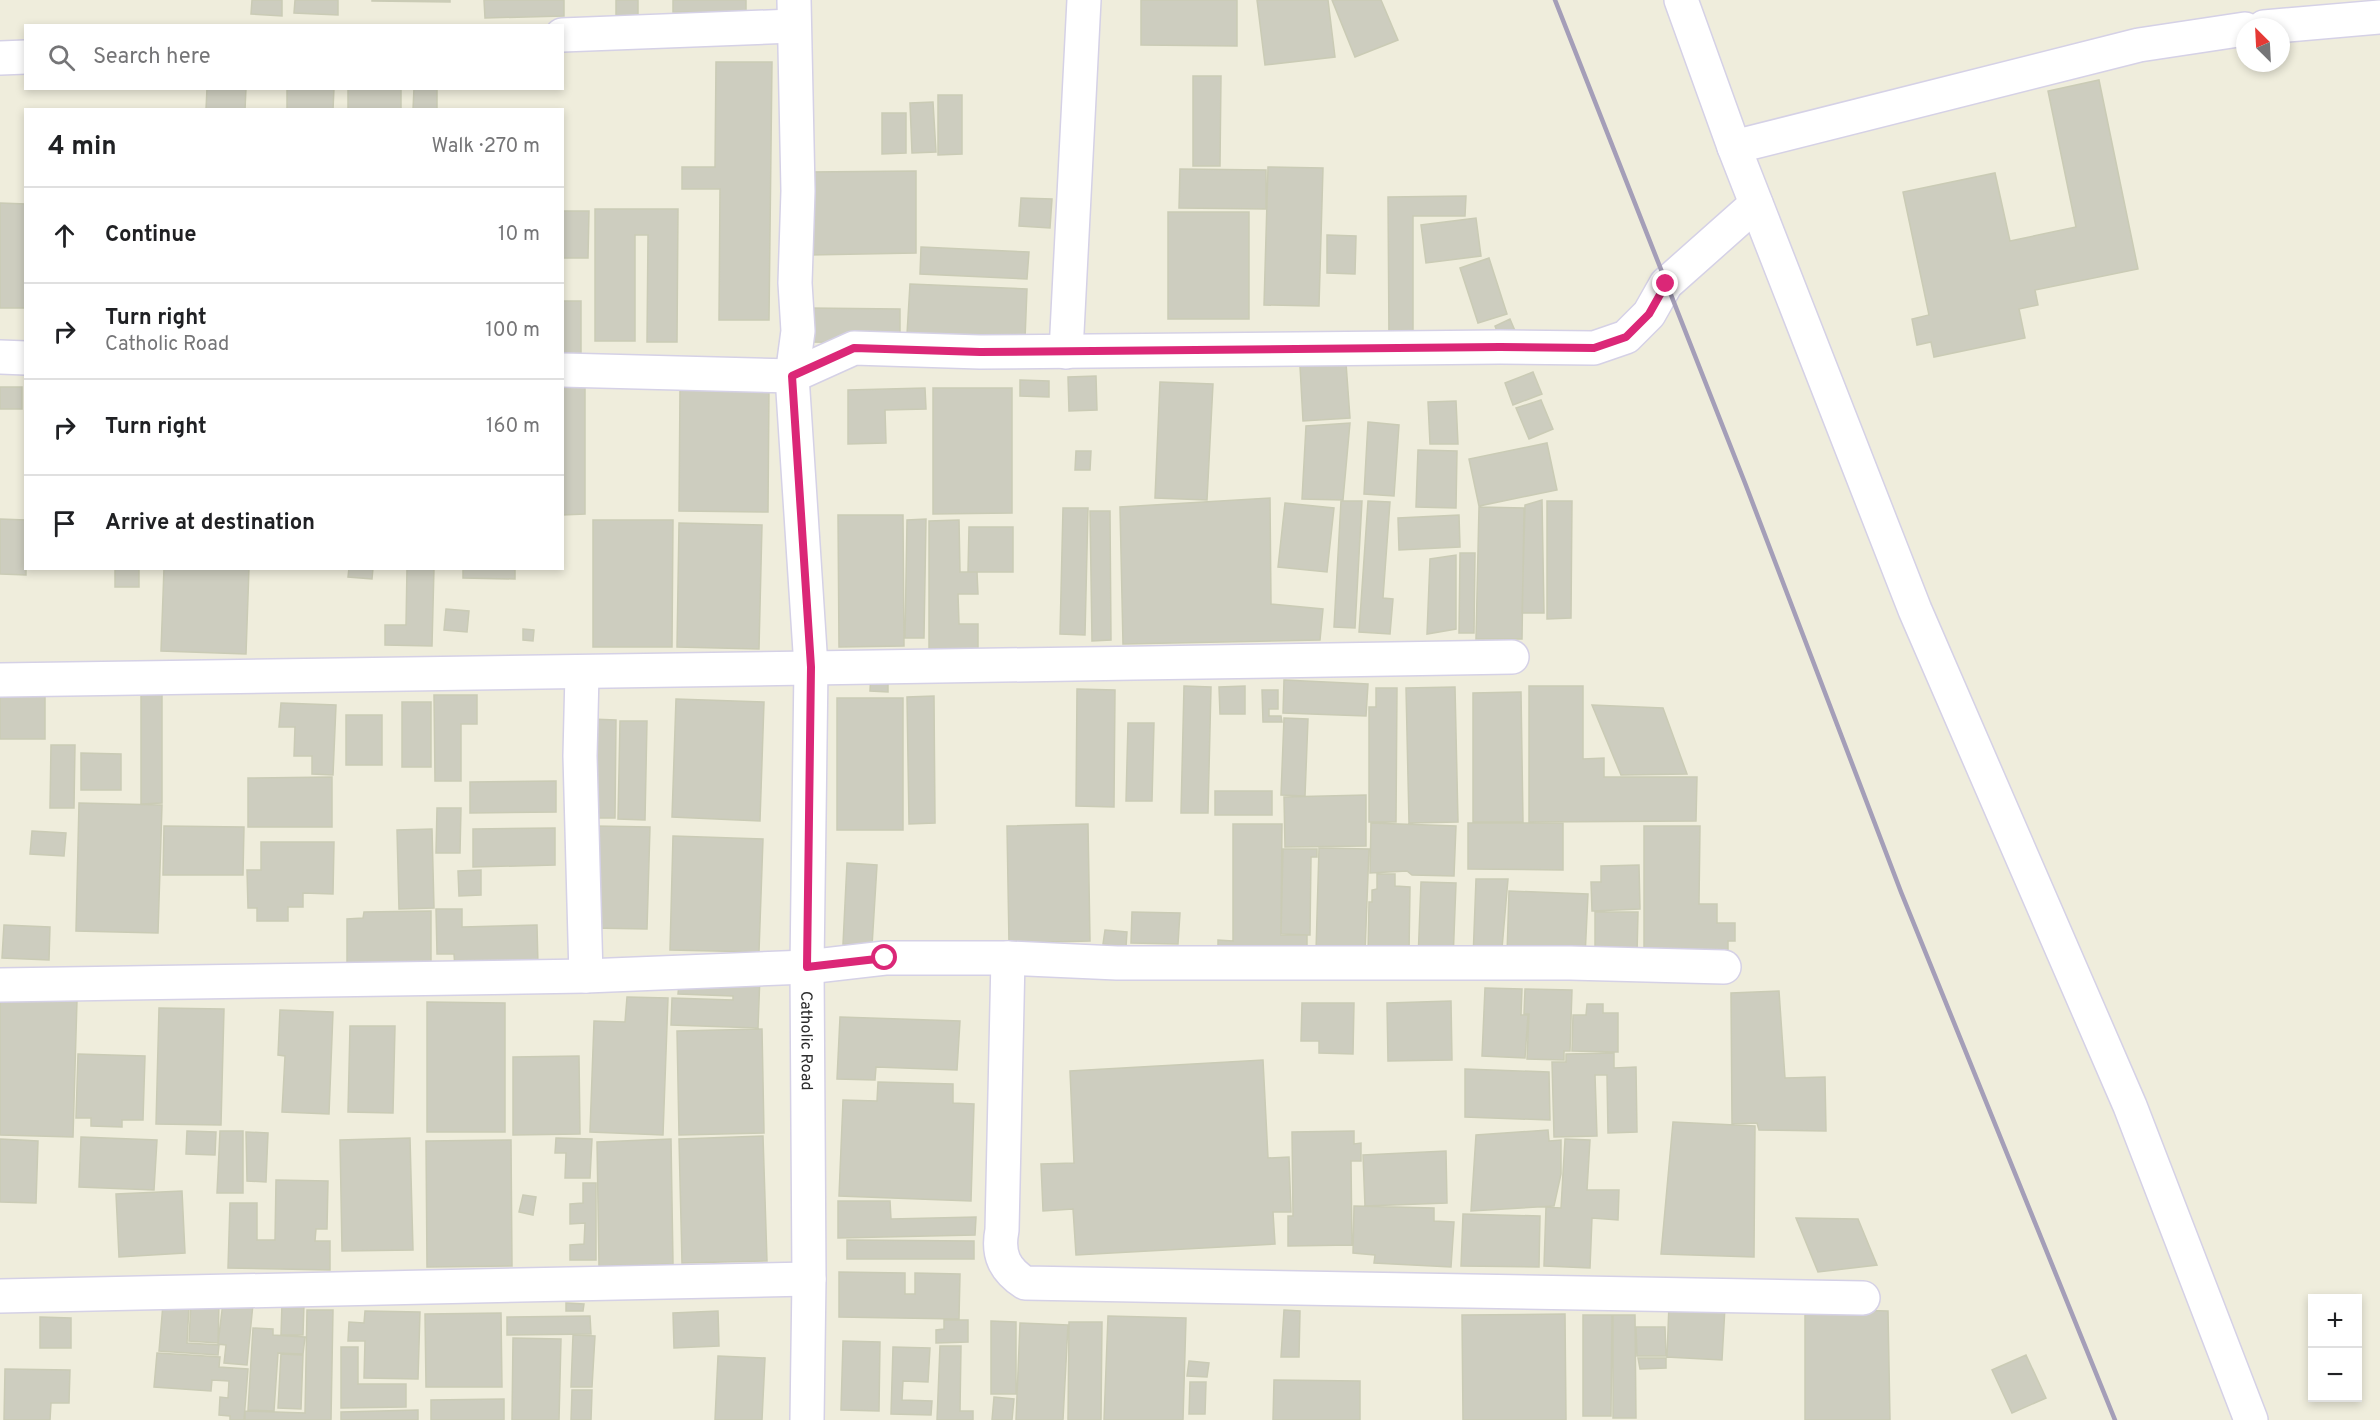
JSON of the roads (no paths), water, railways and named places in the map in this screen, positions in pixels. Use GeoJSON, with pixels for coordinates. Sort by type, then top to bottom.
{"type":"FeatureCollection","features":[{"type":"Feature","properties":{"kind":"street"},"geometry":{"type":"LineString","coordinates":[[1066,352],[1084,0]]}},
{"type":"Feature","properties":{"kind":"street"},"geometry":{"type":"LineString","coordinates":[[1681,0],[1734,147],[1915,610],[2130,1106],[2251,1420]]}},
{"type":"Feature","properties":{"kind":"street"},"geometry":{"type":"LineString","coordinates":[[2290,23],[2371,11]]}},
{"type":"Feature","properties":{"kind":"street"},"geometry":{"type":"LineString","coordinates":[[564,35],[794,13]]}},
{"type":"Feature","properties":{"kind":"street","name":"Catholic Road"},"geometry":{"type":"LineString","coordinates":[[794,13],[798,191],[795,283],[798,331],[792,376],[811,667],[807,967],[809,1279],[807,1420]]}},
{"type":"Feature","properties":{"kind":"street"},"geometry":{"type":"LineString","coordinates":[[1734,147],[2139,45],[2236,30]]}},
{"type":"Feature","properties":{"kind":"street"},"geometry":{"type":"LineString","coordinates":[[0,58],[24,57]]}},
{"type":"Feature","properties":{"kind":"street"},"geometry":{"type":"LineString","coordinates":[[564,370],[792,376],[854,348],[1066,352],[1594,348],[1626,337],[1649,314],[1666,284],[1756,204]]}},
{"type":"Feature","properties":{"kind":"street"},"geometry":{"type":"LineString","coordinates":[[0,357],[24,358]]}},
{"type":"Feature","properties":{"kind":"street"},"geometry":{"type":"LineString","coordinates":[[0,680],[582,673],[811,667],[1512,657]]}},
{"type":"Feature","properties":{"kind":"street"},"geometry":{"type":"LineString","coordinates":[[582,673],[580,756],[586,976]]}},
{"type":"Feature","properties":{"kind":"street"},"geometry":{"type":"LineString","coordinates":[[0,985],[586,976],[807,967],[885,958],[1008,958],[1117,963],[1570,963],[1724,967]]}},
{"type":"Feature","properties":{"kind":"street"},"geometry":{"type":"LineString","coordinates":[[1008,958],[1002,1230],[999,1245],[1010,1273],[1025,1283],[1863,1298]]}},
{"type":"Feature","properties":{"kind":"street"},"geometry":{"type":"LineString","coordinates":[[0,1296],[809,1279]]}},
{"type":"Feature","properties":{"kind":"railway"},"geometry":{"type":"LineString","coordinates":[[1555,0],[1745,483],[1901,892],[2115,1420]]}}]}
